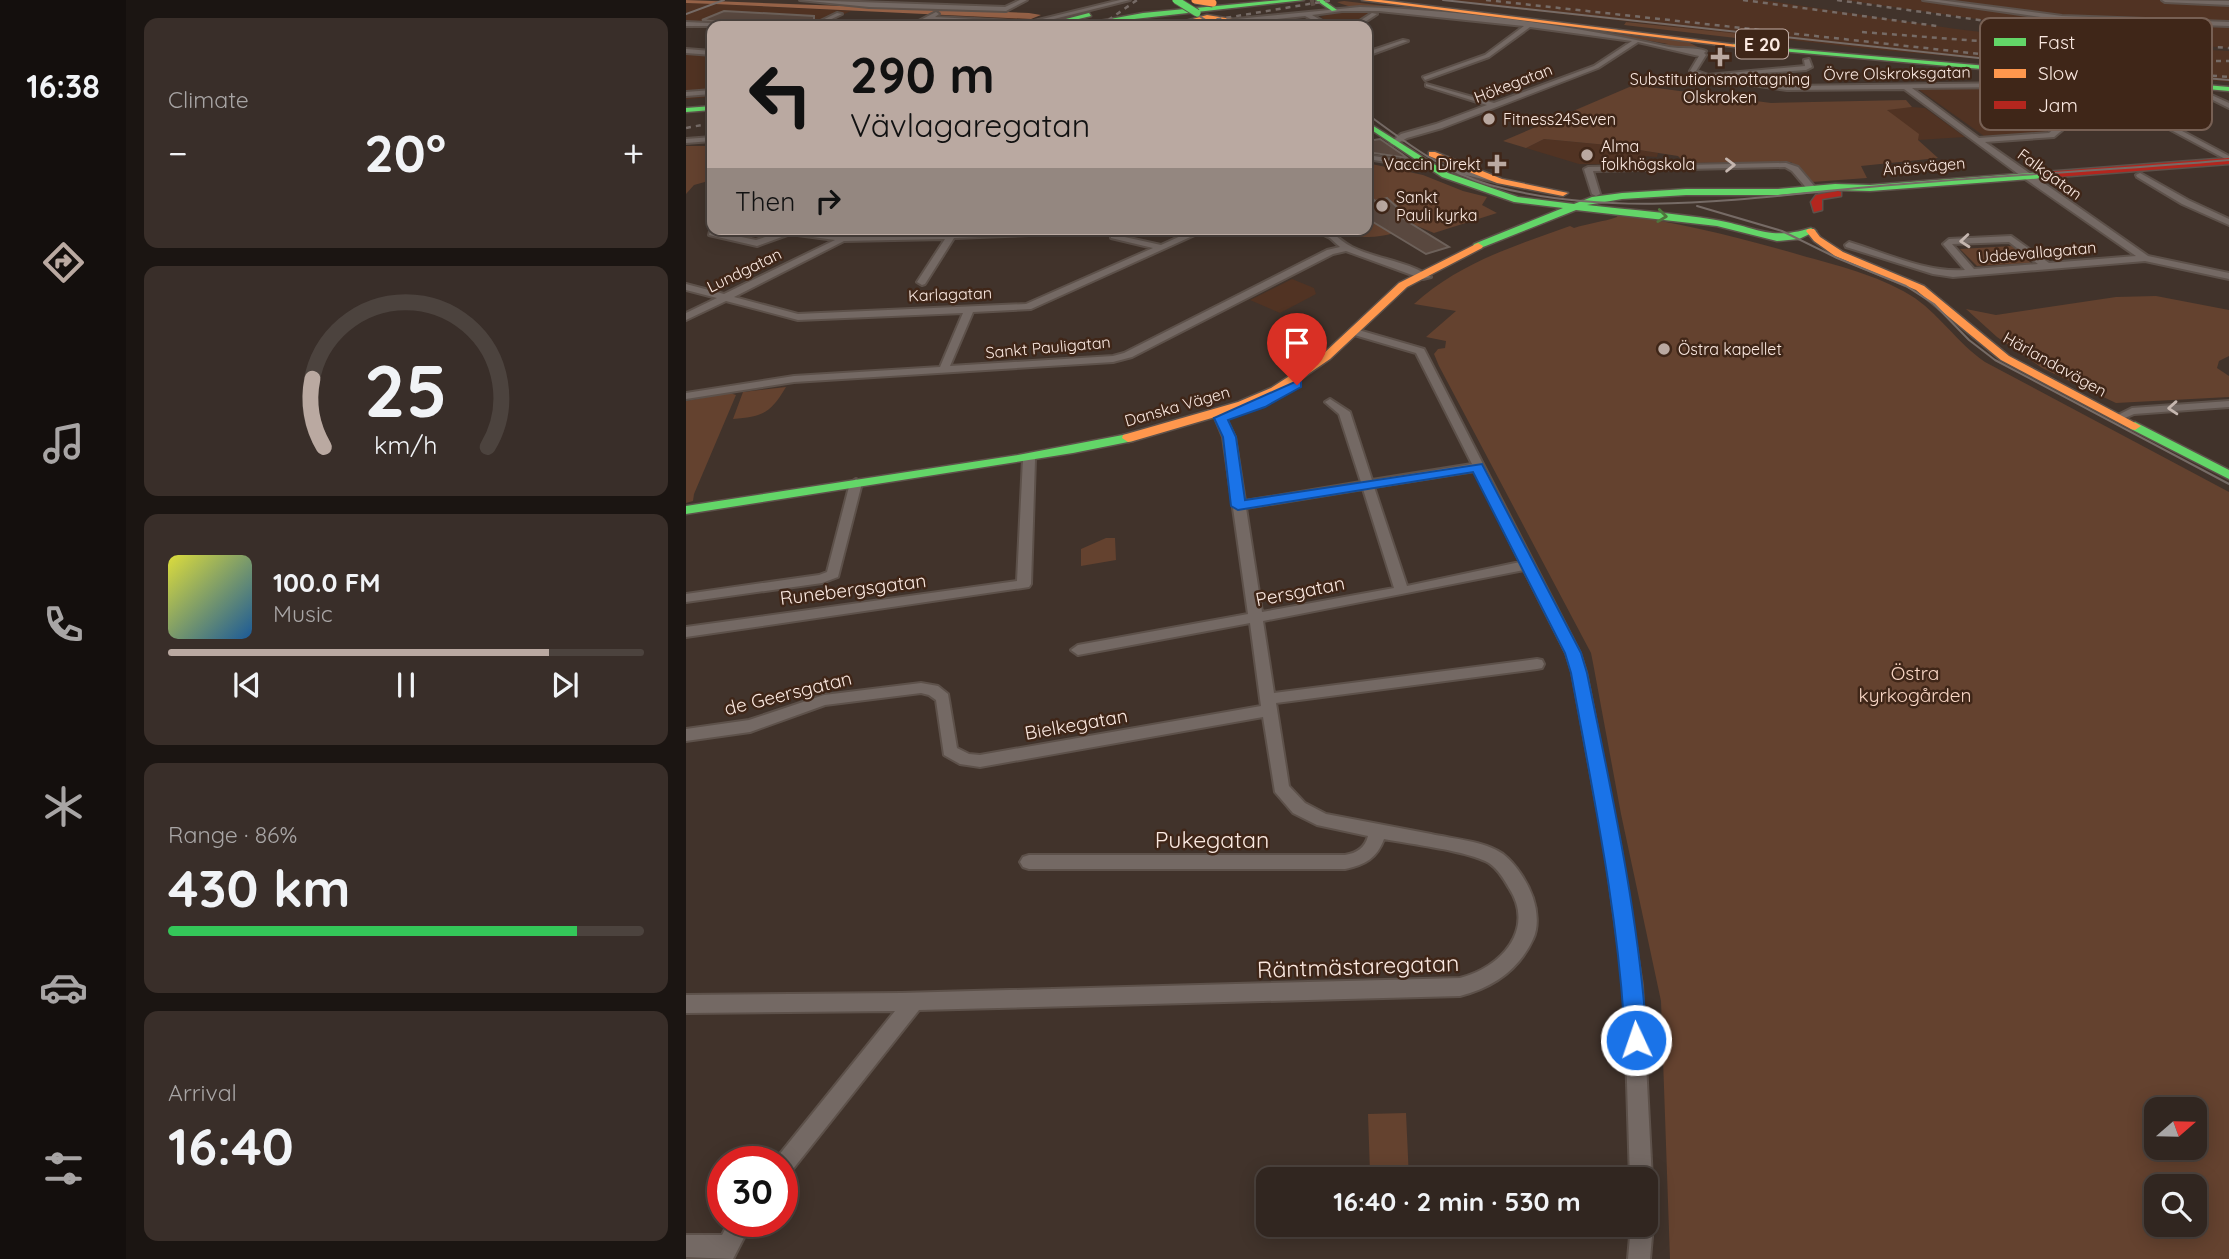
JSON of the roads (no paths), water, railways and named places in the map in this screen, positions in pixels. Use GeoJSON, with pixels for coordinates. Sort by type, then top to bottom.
{"type":"FeatureCollection","features":[{"type":"Feature","properties":{"kind":"main road"},"geometry":{"type":"LineString","coordinates":[[1176,0],[1221,21]]}},
{"type":"Feature","properties":{"kind":"main road"},"geometry":{"type":"LineString","coordinates":[[1142,21],[1260,0]]}},
{"type":"Feature","properties":{"kind":"main road"},"geometry":{"type":"LineString","coordinates":[[1056,21],[1163,1],[1197,11]]}},
{"type":"Feature","properties":{"kind":"main road"},"geometry":{"type":"LineString","coordinates":[[1104,21],[1128,17],[1411,2]]}},
{"type":"Feature","properties":{"kind":"main road","name":"E 20"},"geometry":{"type":"LineString","coordinates":[[1370,7],[1411,2],[1792,47],[1980,64]]}},
{"type":"Feature","properties":{"kind":"main road","name":"E 20"},"geometry":{"type":"LineString","coordinates":[[1411,2],[1638,37],[1980,66]]}},
{"type":"Feature","properties":{"kind":"main road"},"geometry":{"type":"LineString","coordinates":[[1232,21],[1243,12],[1317,6]]}},
{"type":"Feature","properties":{"kind":"main road"},"geometry":{"type":"LineString","coordinates":[[1086,21],[1113,15],[1197,11]]}},
{"type":"Feature","properties":{"kind":"main road"},"geometry":{"type":"LineString","coordinates":[[1638,37],[1693,43],[1703,46],[1700,51]]}},
{"type":"Feature","properties":{"kind":"main road"},"geometry":{"type":"LineString","coordinates":[[1700,51],[1722,47],[1770,49]]}},
{"type":"Feature","properties":{"kind":"main road"},"geometry":{"type":"LineString","coordinates":[[686,103],[707,102]]}},
{"type":"Feature","properties":{"kind":"main road"},"geometry":{"type":"LineString","coordinates":[[686,110],[707,108]]}},
{"type":"Feature","properties":{"kind":"main road"},"geometry":{"type":"LineString","coordinates":[[1372,115],[1412,155],[1500,181],[1577,199]]}},
{"type":"Feature","properties":{"kind":"main road"},"geometry":{"type":"LineString","coordinates":[[1372,126],[1399,139],[1469,185],[1539,210],[1544,214],[1544,220]]}},
{"type":"Feature","properties":{"kind":"main road"},"geometry":{"type":"LineString","coordinates":[[1438,164],[1460,160],[1577,199]]}},
{"type":"Feature","properties":{"kind":"main road","name":"Ånäsvägen"},"geometry":{"type":"LineString","coordinates":[[1622,196],[1706,191],[1778,192],[1870,188],[2229,160]]}},
{"type":"Feature","properties":{"kind":"main road"},"geometry":{"type":"LineString","coordinates":[[1811,231],[1819,197],[1870,188]]}},
{"type":"Feature","properties":{"kind":"main road"},"geometry":{"type":"LineString","coordinates":[[1778,192],[1806,201],[1817,211]]}},
{"type":"Feature","properties":{"kind":"main road","name":"Danska Vägen"},"geometry":{"type":"LineString","coordinates":[[1029,463],[1129,438],[1250,402],[1291,382],[1359,332],[1422,276],[1470,248],[1544,220],[1577,199],[1622,196]]}},
{"type":"Feature","properties":{"kind":"main road"},"geometry":{"type":"LineString","coordinates":[[1517,200],[1577,199]]}},
{"type":"Feature","properties":{"kind":"main road"},"geometry":{"type":"LineString","coordinates":[[1562,222],[1577,199]]}},
{"type":"Feature","properties":{"kind":"main road","name":"Härlandavägen"},"geometry":{"type":"LineString","coordinates":[[1577,199],[1606,209],[1729,226],[1783,239],[1811,231],[1825,247],[1913,283],[1936,297],[1979,339],[2005,358],[2229,475]]}},
{"type":"Feature","properties":{"kind":"main road","name":"Danska Vägen"},"geometry":{"type":"LineString","coordinates":[[1422,276],[1477,252],[1606,209]]}},
{"type":"Feature","properties":{"kind":"main road","name":"Härlandavägen"},"geometry":{"type":"LineString","coordinates":[[1729,226],[1875,268]]}},
{"type":"Feature","properties":{"kind":"main road","name":"Danska Vägen"},"geometry":{"type":"LineString","coordinates":[[686,510],[1087,454],[1221,418],[1260,404],[1288,390],[1334,359],[1359,332]]}},
{"type":"Feature","properties":{"kind":"main road","name":"Danska Vägen"},"geometry":{"type":"LineString","coordinates":[[686,516],[855,486]]}},
{"type":"Feature","properties":{"kind":"street"},"geometry":{"type":"LineString","coordinates":[[803,0],[860,1],[917,7],[938,13],[998,21]]}},
{"type":"Feature","properties":{"kind":"street"},"geometry":{"type":"LineString","coordinates":[[917,7],[930,0]]}},
{"type":"Feature","properties":{"kind":"street"},"geometry":{"type":"LineString","coordinates":[[922,21],[938,13],[1006,9],[1024,0]]}},
{"type":"Feature","properties":{"kind":"street"},"geometry":{"type":"LineString","coordinates":[[1049,21],[1127,0]]}},
{"type":"Feature","properties":{"kind":"street"},"geometry":{"type":"LineString","coordinates":[[1926,0],[2062,18]]}},
{"type":"Feature","properties":{"kind":"street"},"geometry":{"type":"LineString","coordinates":[[2165,0],[2229,3]]}},
{"type":"Feature","properties":{"kind":"street"},"geometry":{"type":"LineString","coordinates":[[1317,6],[1378,9],[1638,37]]}},
{"type":"Feature","properties":{"kind":"street"},"geometry":{"type":"LineString","coordinates":[[1359,21],[1370,7]]}},
{"type":"Feature","properties":{"kind":"street"},"geometry":{"type":"LineString","coordinates":[[824,21],[839,14]]}},
{"type":"Feature","properties":{"kind":"street"},"geometry":{"type":"LineString","coordinates":[[686,24],[707,25]]}},
{"type":"Feature","properties":{"kind":"street"},"geometry":{"type":"LineString","coordinates":[[1493,105],[1427,81],[1487,56],[1528,26]]}},
{"type":"Feature","properties":{"kind":"street","name":"Hökegatan"},"geometry":{"type":"LineString","coordinates":[[1399,139],[1596,67],[1638,37]]}},
{"type":"Feature","properties":{"kind":"street"},"geometry":{"type":"LineString","coordinates":[[1372,52],[1405,41]]}},
{"type":"Feature","properties":{"kind":"street"},"geometry":{"type":"LineString","coordinates":[[1700,51],[1703,56],[1693,71],[1704,78],[1724,72],[1806,68],[1809,67],[1807,60]]}},
{"type":"Feature","properties":{"kind":"street"},"geometry":{"type":"LineString","coordinates":[[689,54],[707,54]]}},
{"type":"Feature","properties":{"kind":"street","name":"Övre Olskroksgatan"},"geometry":{"type":"LineString","coordinates":[[1704,78],[1787,89],[1980,86]]}},
{"type":"Feature","properties":{"kind":"street","name":"Falkgatan"},"geometry":{"type":"LineString","coordinates":[[1906,87],[2025,175],[2145,258]]}},
{"type":"Feature","properties":{"kind":"street"},"geometry":{"type":"LineString","coordinates":[[686,94],[707,92]]}},
{"type":"Feature","properties":{"kind":"street"},"geometry":{"type":"LineString","coordinates":[[2212,98],[2229,106]]}},
{"type":"Feature","properties":{"kind":"street"},"geometry":{"type":"LineString","coordinates":[[1978,140],[2051,135],[2057,130]]}},
{"type":"Feature","properties":{"kind":"street"},"geometry":{"type":"LineString","coordinates":[[2174,130],[2229,160]]}},
{"type":"Feature","properties":{"kind":"street"},"geometry":{"type":"LineString","coordinates":[[686,141],[707,139]]}},
{"type":"Feature","properties":{"kind":"street"},"geometry":{"type":"LineString","coordinates":[[1395,162],[1412,155]]}},
{"type":"Feature","properties":{"kind":"street"},"geometry":{"type":"LineString","coordinates":[[1372,158],[1438,164]]}},
{"type":"Feature","properties":{"kind":"street"},"geometry":{"type":"LineString","coordinates":[[1577,199],[1588,169],[1786,165],[1797,171],[1812,189]]}},
{"type":"Feature","properties":{"kind":"street"},"geometry":{"type":"LineString","coordinates":[[2140,175],[2229,222]]}},
{"type":"Feature","properties":{"kind":"street"},"geometry":{"type":"LineString","coordinates":[[2207,212],[2229,211]]}},
{"type":"Feature","properties":{"kind":"street"},"geometry":{"type":"LineString","coordinates":[[721,235],[757,243],[781,235]]}},
{"type":"Feature","properties":{"kind":"street"},"geometry":{"type":"LineString","coordinates":[[812,235],[842,239],[906,235]]}},
{"type":"Feature","properties":{"kind":"street","name":"Lundgatan"},"geometry":{"type":"LineString","coordinates":[[686,317],[846,235]]}},
{"type":"Feature","properties":{"kind":"street"},"geometry":{"type":"LineString","coordinates":[[922,282],[952,235]]}},
{"type":"Feature","properties":{"kind":"street","name":"Karlagatan"},"geometry":{"type":"LineString","coordinates":[[686,287],[798,317],[1028,307],[1191,235]]}},
{"type":"Feature","properties":{"kind":"street"},"geometry":{"type":"LineString","coordinates":[[1331,235],[1347,248],[1422,276]]}},
{"type":"Feature","properties":{"kind":"street"},"geometry":{"type":"LineString","coordinates":[[1114,236],[1162,248]]}},
{"type":"Feature","properties":{"kind":"street"},"geometry":{"type":"LineString","coordinates":[[1972,273],[1947,244],[1949,242],[2011,239],[2048,267]]}},
{"type":"Feature","properties":{"kind":"street","name":"Uddevallagatan"},"geometry":{"type":"LineString","coordinates":[[1849,246],[1936,272],[1972,273],[2145,258],[2229,276]]}},
{"type":"Feature","properties":{"kind":"street","name":"Sankt Pauligatan"},"geometry":{"type":"LineString","coordinates":[[686,396],[794,379],[1053,365],[1113,359],[1129,355],[1330,252],[1347,248]]}},
{"type":"Feature","properties":{"kind":"street"},"geometry":{"type":"LineString","coordinates":[[905,312],[913,297]]}},
{"type":"Feature","properties":{"kind":"street"},"geometry":{"type":"LineString","coordinates":[[943,371],[970,309]]}},
{"type":"Feature","properties":{"kind":"street"},"geometry":{"type":"LineString","coordinates":[[1359,332],[1418,349],[1573,653],[1610,830],[1633,985],[1640,1167]]}},
{"type":"Feature","properties":{"kind":"street"},"geometry":{"type":"LineString","coordinates":[[1330,402],[1344,412],[1402,592]]}},
{"type":"Feature","properties":{"kind":"street"},"geometry":{"type":"LineString","coordinates":[[2118,418],[2132,411],[2229,404]]}},
{"type":"Feature","properties":{"kind":"street","name":"Räntmästaregatan"},"geometry":{"type":"LineString","coordinates":[[686,1004],[914,1002],[1460,988],[1480,982],[1513,956],[1526,936],[1528,911],[1523,894],[1507,869],[1495,858],[1471,849],[1310,815],[1290,801],[1278,779],[1229,437],[1221,418]]}},
{"type":"Feature","properties":{"kind":"street","name":"Runebergsgatan"},"geometry":{"type":"LineString","coordinates":[[686,632],[1024,584],[1029,463]]}},
{"type":"Feature","properties":{"kind":"street"},"geometry":{"type":"LineString","coordinates":[[1238,506],[1477,467]]}},
{"type":"Feature","properties":{"kind":"street"},"geometry":{"type":"LineString","coordinates":[[686,598],[822,579],[833,574],[855,486]]}},
{"type":"Feature","properties":{"kind":"street","name":"Persgatan"},"geometry":{"type":"LineString","coordinates":[[1078,650],[1402,592],[1527,565]]}},
{"type":"Feature","properties":{"kind":"street","name":"Bielkegatan"},"geometry":{"type":"LineString","coordinates":[[941,694],[947,712],[950,751],[959,758],[975,761],[1268,704],[1537,664]]}},
{"type":"Feature","properties":{"kind":"street","name":"de Geersgatan"},"geometry":{"type":"LineString","coordinates":[[686,735],[750,726],[824,700],[847,696],[921,688],[941,694]]}},
{"type":"Feature","properties":{"kind":"street","name":"Pukegatan"},"geometry":{"type":"LineString","coordinates":[[1029,862],[1345,862],[1359,860],[1370,852],[1375,845],[1378,831]]}},
{"type":"Feature","properties":{"kind":"street"},"geometry":{"type":"LineString","coordinates":[[798,1147],[914,1002]]}},
{"type":"Feature","properties":{"kind":"street"},"geometry":{"type":"LineString","coordinates":[[686,1246],[725,1253],[733,1237]]}},
{"type":"Feature","properties":{"kind":"street"},"geometry":{"type":"LineString","coordinates":[[1639,1259],[1641,1237]]}},
{"type":"Feature","properties":{"kind":"tunnel"},"geometry":{"type":"LineString","coordinates":[[1310,1],[1314,0]]}},
{"type":"Feature","properties":{"kind":"tram line"},"geometry":{"type":"LineString","coordinates":[[686,14],[724,0]]}},
{"type":"Feature","properties":{"kind":"tram line"},"geometry":{"type":"LineString","coordinates":[[1174,0],[1207,21]]}},
{"type":"Feature","properties":{"kind":"tram line"},"geometry":{"type":"LineString","coordinates":[[1443,0],[1980,58]]}},
{"type":"Feature","properties":{"kind":"tram line"},"geometry":{"type":"LineString","coordinates":[[2212,79],[2229,80]]}},
{"type":"Feature","properties":{"kind":"tram line"},"geometry":{"type":"LineString","coordinates":[[1372,118],[1426,155],[1473,179],[1539,196],[1589,202],[1690,203],[1933,181],[2229,160]]}},
{"type":"Feature","properties":{"kind":"tram line"},"geometry":{"type":"LineString","coordinates":[[1697,206],[1782,231],[1837,258],[1906,286],[1934,304],[1969,340],[1995,360],[2229,484]]}},
{"type":"Feature","properties":{"kind":"railway"},"geometry":{"type":"LineString","coordinates":[[1107,21],[1137,0]]}},
{"type":"Feature","properties":{"kind":"railway"},"geometry":{"type":"LineString","coordinates":[[1207,21],[1333,0]]}},
{"type":"Feature","properties":{"kind":"railway"},"geometry":{"type":"LineString","coordinates":[[1486,0],[1980,54]]}},
{"type":"Feature","properties":{"kind":"railway"},"geometry":{"type":"LineString","coordinates":[[1743,0],[1937,26]]}},
{"type":"Feature","properties":{"kind":"railway"},"geometry":{"type":"LineString","coordinates":[[1837,0],[1980,20]]}},
{"type":"Feature","properties":{"kind":"railway"},"geometry":{"type":"LineString","coordinates":[[1862,32],[1980,41]]}},
{"type":"Feature","properties":{"kind":"railway"},"geometry":{"type":"LineString","coordinates":[[2212,47],[2229,48]]}},
{"type":"Feature","properties":{"kind":"railway"},"geometry":{"type":"LineString","coordinates":[[2212,61],[2229,61]]}},
{"type":"Feature","properties":{"kind":"railway"},"geometry":{"type":"LineString","coordinates":[[2212,76],[2229,77]]}},
{"type":"Feature","properties":{"kind":"railway"},"geometry":{"type":"LineString","coordinates":[[686,128],[707,124]]}},
{"type":"Feature","properties":{"kind":"place","name":"Substitutionsmottagning Olskroken"},"geometry":{"type":"Point","coordinates":[1720,57]}},
{"type":"Feature","properties":{"kind":"place","name":"Fitness24Seven"},"geometry":{"type":"Point","coordinates":[1489,119]}},
{"type":"Feature","properties":{"kind":"place","name":"Alma folkhögskola"},"geometry":{"type":"Point","coordinates":[1587,155]}},
{"type":"Feature","properties":{"kind":"place","name":"Vaccin Direkt"},"geometry":{"type":"Point","coordinates":[1497,164]}},
{"type":"Feature","properties":{"kind":"place","name":"Sankt Pauli kyrka"},"geometry":{"type":"Point","coordinates":[1382,206]}},
{"type":"Feature","properties":{"kind":"place","name":"Östra kapellet"},"geometry":{"type":"Point","coordinates":[1664,349]}},
{"type":"Feature","properties":{"kind":"park label","name":"Östra kyrkogården"},"geometry":{"type":"Point","coordinates":[1915,684]}}]}
